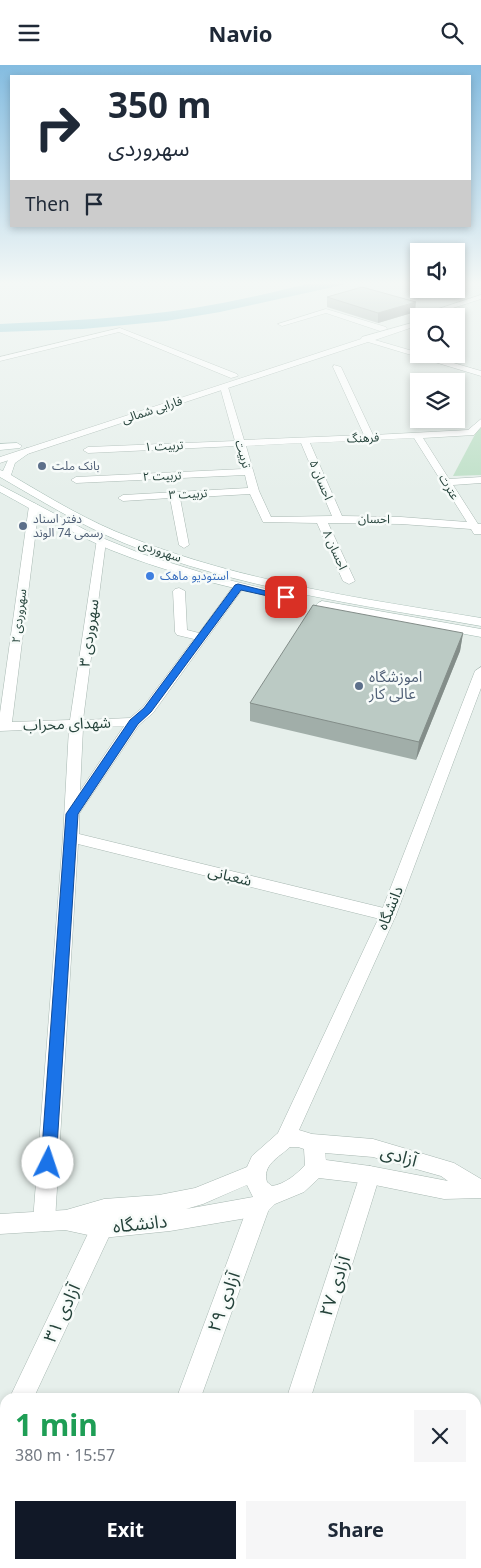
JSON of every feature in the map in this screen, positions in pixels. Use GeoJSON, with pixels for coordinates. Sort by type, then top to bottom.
{"type":"FeatureCollection","features":[{"type":"Feature","properties":{"kind":"street"},"geometry":{"type":"LineString","coordinates":[[0,359],[35,351]]}},
{"type":"Feature","properties":{"kind":"street"},"geometry":{"type":"LineString","coordinates":[[0,364],[48,351]]}},
{"type":"Feature","properties":{"kind":"street"},"geometry":{"type":"LineString","coordinates":[[173,351],[234,376]]}},
{"type":"Feature","properties":{"kind":"street","name":"فارابی شمالی"},"geometry":{"type":"LineString","coordinates":[[0,460],[31,447],[234,376],[312,351]]}},
{"type":"Feature","properties":{"kind":"street","name":"فارابی شمالی"},"geometry":{"type":"LineString","coordinates":[[0,452],[17,446],[31,447],[333,351]]}},
{"type":"Feature","properties":{"kind":"street"},"geometry":{"type":"LineString","coordinates":[[404,351],[481,374]]}},
{"type":"Feature","properties":{"kind":"street"},"geometry":{"type":"LineString","coordinates":[[337,367],[370,438]]}},
{"type":"Feature","properties":{"kind":"street","name":"تربیت"},"geometry":{"type":"LineString","coordinates":[[224,387],[254,491],[267,520]]}},
{"type":"Feature","properties":{"kind":"street","name":"فرهنگ"},"geometry":{"type":"LineString","coordinates":[[240,443],[471,433],[481,422]]}},
{"type":"Feature","properties":{"kind":"street","name":"عترت"},"geometry":{"type":"LineString","coordinates":[[417,436],[446,482],[478,527],[481,537]]}},
{"type":"Feature","properties":{"kind":"street","name":"احسان ۵"},"geometry":{"type":"LineString","coordinates":[[305,441],[338,519]]}},
{"type":"Feature","properties":{"kind":"street","name":"تربیت ۱"},"geometry":{"type":"LineString","coordinates":[[88,450],[240,443]]}},
{"type":"Feature","properties":{"kind":"street"},"geometry":{"type":"LineString","coordinates":[[0,447],[17,446]]}},
{"type":"Feature","properties":{"kind":"street"},"geometry":{"type":"LineString","coordinates":[[3,475],[11,462],[31,447]]}},
{"type":"Feature","properties":{"kind":"street","name":"تربیت ۲"},"geometry":{"type":"LineString","coordinates":[[76,480],[249,472]]}},
{"type":"Feature","properties":{"kind":"street","name":"سهروردی"},"geometry":{"type":"LineString","coordinates":[[3,475],[80,519],[144,546],[210,568],[298,590],[481,622]]}},
{"type":"Feature","properties":{"kind":"street"},"geometry":{"type":"LineString","coordinates":[[446,482],[481,480]]}},
{"type":"Feature","properties":{"kind":"street","name":"سهروردی"},"geometry":{"type":"LineString","coordinates":[[0,488],[101,541],[172,567],[238,587],[317,604],[481,633]]}},
{"type":"Feature","properties":{"kind":"street","name":"تربیت ۳"},"geometry":{"type":"LineString","coordinates":[[122,497],[254,491]]}},
{"type":"Feature","properties":{"kind":"street"},"geometry":{"type":"LineString","coordinates":[[174,495],[184,545]]}},
{"type":"Feature","properties":{"kind":"street","name":"سهروردی ۲"},"geometry":{"type":"LineString","coordinates":[[2,727],[34,506]]}},
{"type":"Feature","properties":{"kind":"street","name":"احسان ۸"},"geometry":{"type":"LineString","coordinates":[[321,519],[348,581]]}},
{"type":"Feature","properties":{"kind":"street","name":"احسان"},"geometry":{"type":"LineString","coordinates":[[267,520],[432,521],[478,527]]}},
{"type":"Feature","properties":{"kind":"street","name":"سهروردی ۳"},"geometry":{"type":"LineString","coordinates":[[54,1221],[76,724],[101,541]]}},
{"type":"Feature","properties":{"kind":"street"},"geometry":{"type":"LineString","coordinates":[[72,814],[134,722],[148,710],[238,587]]}},
{"type":"Feature","properties":{"kind":"street"},"geometry":{"type":"LineString","coordinates":[[179,591],[181,632],[202,637]]}},
{"type":"Feature","properties":{"kind":"street","name":"دانشگاه"},"geometry":{"type":"LineString","coordinates":[[285,1139],[388,915],[481,671]]}},
{"type":"Feature","properties":{"kind":"street","name":"شهدای محراب"},"geometry":{"type":"LineString","coordinates":[[2,727],[134,722]]}},
{"type":"Feature","properties":{"kind":"street","name":"شعبانی"},"geometry":{"type":"LineString","coordinates":[[71,837],[388,915]]}},
{"type":"Feature","properties":{"kind":"street","name":"آزادی"},"geometry":{"type":"LineString","coordinates":[[285,1139],[298,1138],[312,1143],[372,1148],[448,1169],[480,1189]]}},
{"type":"Feature","properties":{"kind":"street"},"geometry":{"type":"LineString","coordinates":[[264,1201],[254,1173],[259,1163],[285,1139]]}},
{"type":"Feature","properties":{"kind":"street"},"geometry":{"type":"LineString","coordinates":[[312,1143],[316,1155],[315,1168]]}},
{"type":"Feature","properties":{"kind":"street","name":"دانشگاه"},"geometry":{"type":"LineString","coordinates":[[54,1221],[102,1228],[170,1221],[264,1201],[285,1193],[300,1183],[315,1168]]}},
{"type":"Feature","properties":{"kind":"street","name":"آزادی"},"geometry":{"type":"LineString","coordinates":[[315,1168],[370,1175],[444,1191],[480,1189]]}},
{"type":"Feature","properties":{"kind":"street","name":"دانشگاه"},"geometry":{"type":"LineString","coordinates":[[0,1224],[54,1221],[104,1209],[159,1205],[196,1197],[254,1173]]}},
{"type":"Feature","properties":{"kind":"street","name":"آزادی ۲۷"},"geometry":{"type":"LineString","coordinates":[[300,1393],[370,1175]]}},
{"type":"Feature","properties":{"kind":"street","name":"آزادی ۲۹"},"geometry":{"type":"LineString","coordinates":[[191,1393],[264,1201]]}},
{"type":"Feature","properties":{"kind":"street","name":"آزادی ۳۱"},"geometry":{"type":"LineString","coordinates":[[24,1393],[102,1228]]}},
{"type":"Feature","properties":{"kind":"green space"},"geometry":{"type":"Polygon","coordinates":[[[481,423],[481,475],[453,476],[481,423]]]}},
{"type":"Feature","properties":{"kind":"building","name":"اموزشگاه عالی کار"},"geometry":{"type":"Polygon","coordinates":[[[313,605],[463,633],[419,742],[250,703],[313,605]]]}},
{"type":"Feature","properties":{"kind":"place","name":"بانک ملت"},"geometry":{"type":"Point","coordinates":[42,466]}},
{"type":"Feature","properties":{"kind":"place","name":"دفتر اسناد رسمی 74 الوند"},"geometry":{"type":"Point","coordinates":[23,526]}},
{"type":"Feature","properties":{"kind":"place","name":"استودیو ماهک"},"geometry":{"type":"Point","coordinates":[150,576]}},
{"type":"Feature","properties":{"kind":"place","name":"اموزشگاه عالی کار"},"geometry":{"type":"Point","coordinates":[359,686]}},
{"type":"Feature","properties":{"kind":"route"},"geometry":{"type":"LineString","coordinates":[[48,1163],[72,814],[134,722],[148,710],[238,587],[286,597]]}}]}
